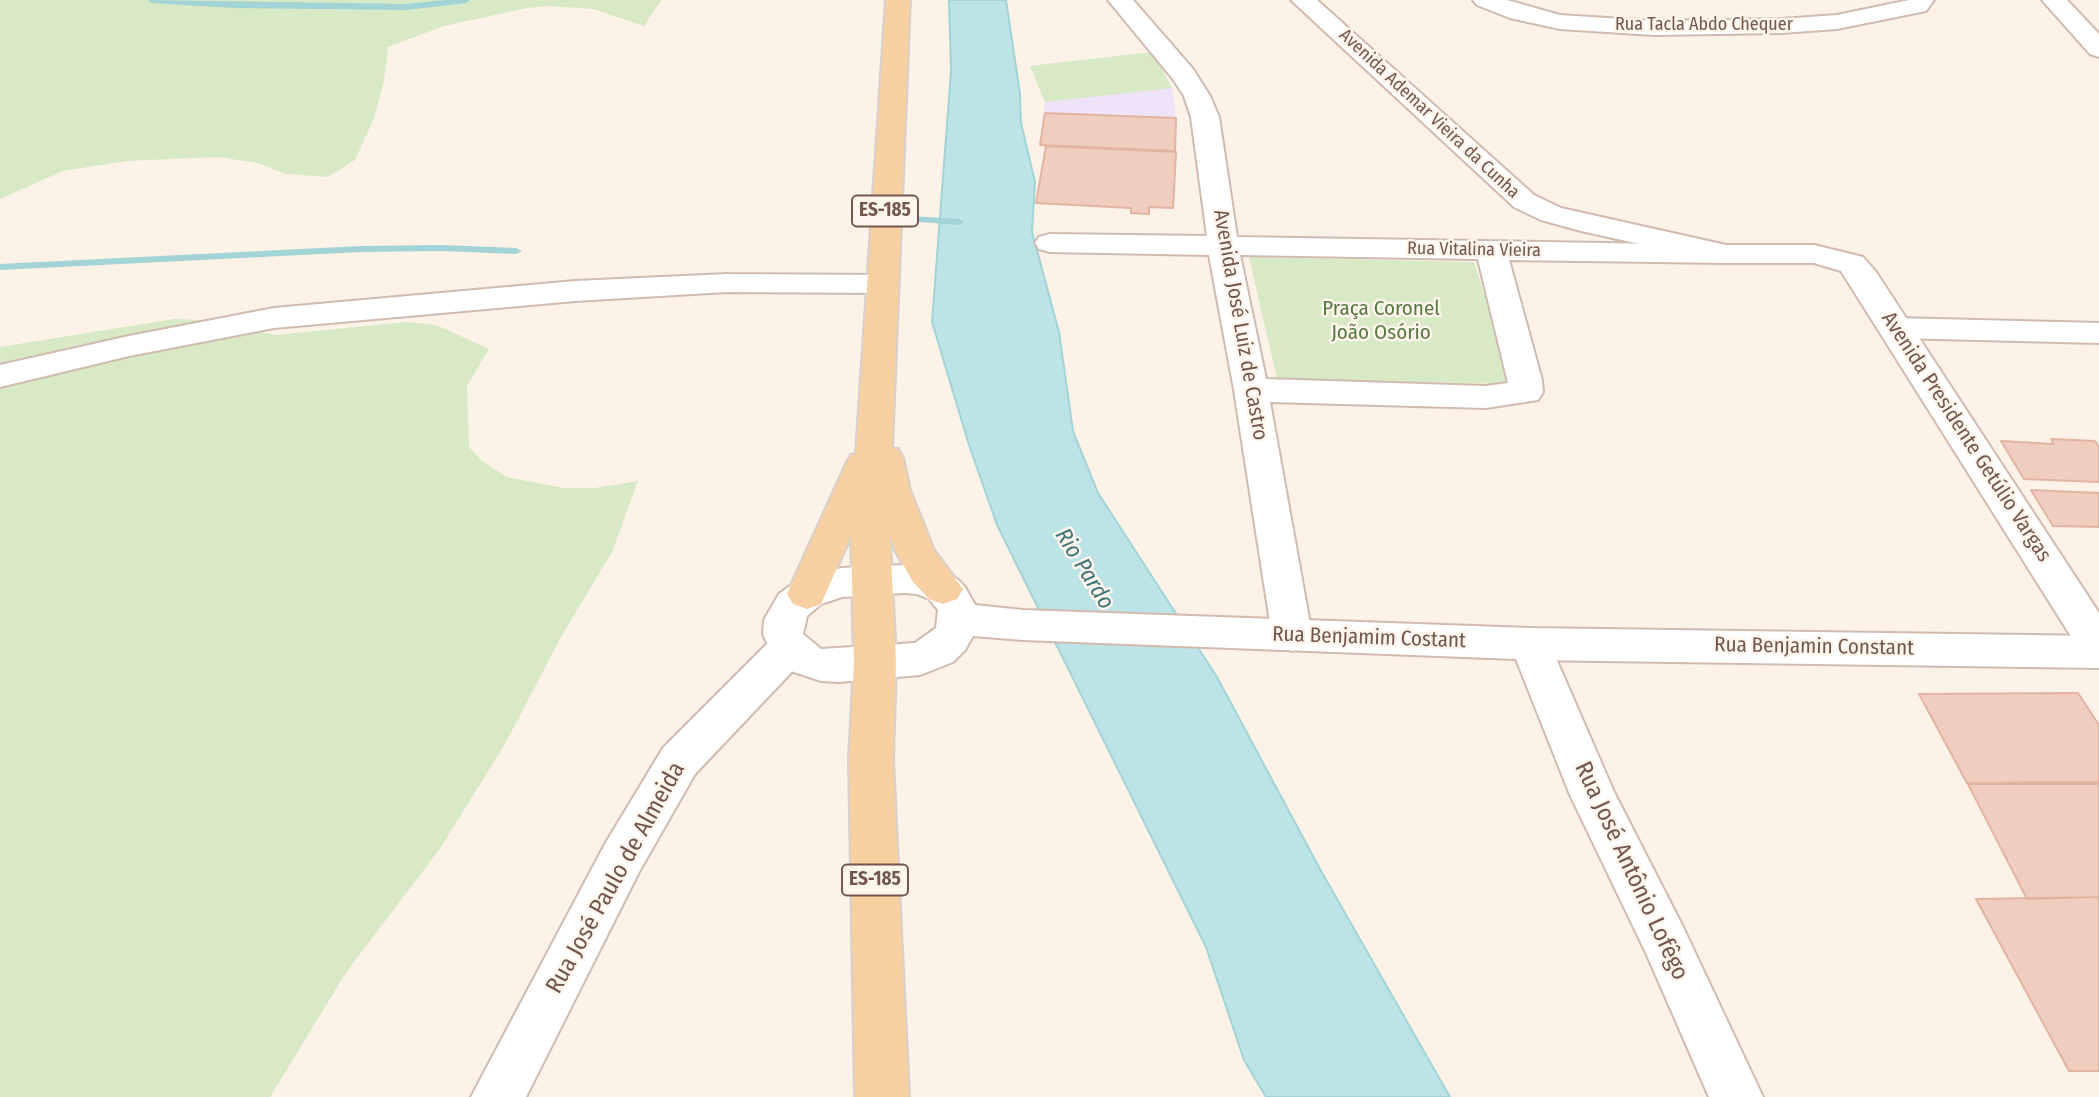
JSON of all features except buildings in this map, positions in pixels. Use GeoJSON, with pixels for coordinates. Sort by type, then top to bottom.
{"type":"FeatureCollection","features":[{"type":"Feature","properties":{"kind":"main road","name":"ES-185"},"geometry":{"type":"LineString","coordinates":[[882,1097],[871,759],[875,663],[870,521],[898,0]]}},
{"type":"Feature","properties":{"kind":"main road"},"geometry":{"type":"LineString","coordinates":[[807,594],[864,464],[877,422]]}},
{"type":"Feature","properties":{"kind":"main road"},"geometry":{"type":"LineString","coordinates":[[877,422],[889,477],[906,532],[927,572],[951,604]]}},
{"type":"Feature","properties":{"kind":"street","name":"Avenida José Luiz de Castro"},"geometry":{"type":"LineString","coordinates":[[1120,0],[1165,51],[1197,96],[1210,144],[1223,246],[1251,390],[1292,635]]}},
{"type":"Feature","properties":{"kind":"street","name":"Avenida Ademar Vieira da Cunha"},"geometry":{"type":"LineString","coordinates":[[1303,0],[1524,201],[1551,214],[1592,225],[1726,254]]}},
{"type":"Feature","properties":{"kind":"street","name":"Rua Tacla Abdo Chequer"},"geometry":{"type":"LineString","coordinates":[[1485,0],[1519,13],[1560,22],[1654,28],[1781,26],[1837,22],[1919,3]]}},
{"type":"Feature","properties":{"kind":"street"},"geometry":{"type":"LineString","coordinates":[[1891,0],[1919,3]]}},
{"type":"Feature","properties":{"kind":"street"},"geometry":{"type":"LineString","coordinates":[[2054,0],[2099,48]]}},
{"type":"Feature","properties":{"kind":"street","name":"Rua Vitalina Vieira"},"geometry":{"type":"LineString","coordinates":[[1050,243],[1726,254]]}},
{"type":"Feature","properties":{"kind":"street"},"geometry":{"type":"LineString","coordinates":[[1251,390],[1486,397],[1525,392],[1525,380],[1490,251]]}},
{"type":"Feature","properties":{"kind":"street","name":"Avenida Presidente Getúlio Vargas"},"geometry":{"type":"LineString","coordinates":[[1726,254],[1814,254],[1840,259],[1860,272],[2099,646]]}},
{"type":"Feature","properties":{"kind":"street"},"geometry":{"type":"LineString","coordinates":[[0,376],[274,318],[575,291],[727,284],[881,284]]}},
{"type":"Feature","properties":{"kind":"street"},"geometry":{"type":"LineString","coordinates":[[1897,328],[2099,333]]}},
{"type":"Feature","properties":{"kind":"street"},"geometry":{"type":"LineString","coordinates":[[921,580],[951,604],[951,639],[938,651],[920,659],[875,663],[821,665],[803,659],[789,648],[783,634],[784,620],[793,605],[807,594],[841,583],[873,598],[921,580]]}},
{"type":"Feature","properties":{"kind":"street","name":"Rua Benjamim Costant"},"geometry":{"type":"LineString","coordinates":[[951,604],[1023,625],[1530,643]]}},
{"type":"Feature","properties":{"kind":"street","name":"Rua Benjamin Constant"},"geometry":{"type":"LineString","coordinates":[[1530,643],[2099,652]]}},
{"type":"Feature","properties":{"kind":"street","name":"Rua José Antônio Lofêgo"},"geometry":{"type":"LineString","coordinates":[[1530,643],[1593,795],[1666,943],[1736,1097]]}},
{"type":"Feature","properties":{"kind":"street","name":"Rua José Paulo de Almeida"},"geometry":{"type":"LineString","coordinates":[[498,1097],[622,858],[679,761],[789,648]]}},
{"type":"Feature","properties":{"kind":"shaded area"},"geometry":{"type":"Polygon","coordinates":[[[1153,52],[1172,88],[1176,118],[1175,151],[1040,145],[1045,102],[1030,66],[1153,52]]]}},
{"type":"Feature","properties":{"kind":"green space"},"geometry":{"type":"Polygon","coordinates":[[[0,0],[661,0],[644,26],[593,9],[548,6],[444,26],[388,47],[384,81],[374,118],[355,160],[328,177],[286,174],[258,163],[218,157],[126,161],[63,171],[0,199],[0,0]]]}},
{"type":"Feature","properties":{"kind":"green space"},"geometry":{"type":"Polygon","coordinates":[[[1153,52],[1172,88],[1045,102],[1030,66],[1153,52]]]}},
{"type":"Feature","properties":{"kind":"green space","name":"Praça Coronel João Osório"},"geometry":{"type":"Polygon","coordinates":[[[1249,257],[1474,262],[1513,384],[1277,379],[1249,257]]]}},
{"type":"Feature","properties":{"kind":"green space"},"geometry":{"type":"Polygon","coordinates":[[[174,319],[200,320],[275,335],[406,322],[436,325],[489,349],[467,386],[469,447],[482,461],[507,477],[563,488],[595,488],[638,481],[612,552],[561,637],[505,744],[439,850],[347,971],[270,1097],[0,1097],[0,347],[174,319]]]}},
{"type":"Feature","properties":{"kind":"water","name":"Rio Pardo"},"geometry":{"type":"Polygon","coordinates":[[[949,0],[1006,0],[1020,94],[1021,123],[1035,182],[1032,232],[1059,332],[1073,431],[1098,493],[1217,677],[1321,871],[1450,1097],[1266,1097],[1244,1060],[1206,947],[997,525],[969,445],[932,322],[951,72],[949,0]]]}},
{"type":"Feature","properties":{"kind":"waterway"},"geometry":{"type":"LineString","coordinates":[[152,0],[234,5],[406,7],[466,0]]}},
{"type":"Feature","properties":{"kind":"waterway"},"geometry":{"type":"LineString","coordinates":[[911,219],[959,222]]}},
{"type":"Feature","properties":{"kind":"waterway"},"geometry":{"type":"LineString","coordinates":[[0,267],[361,249],[516,251]]}}]}
